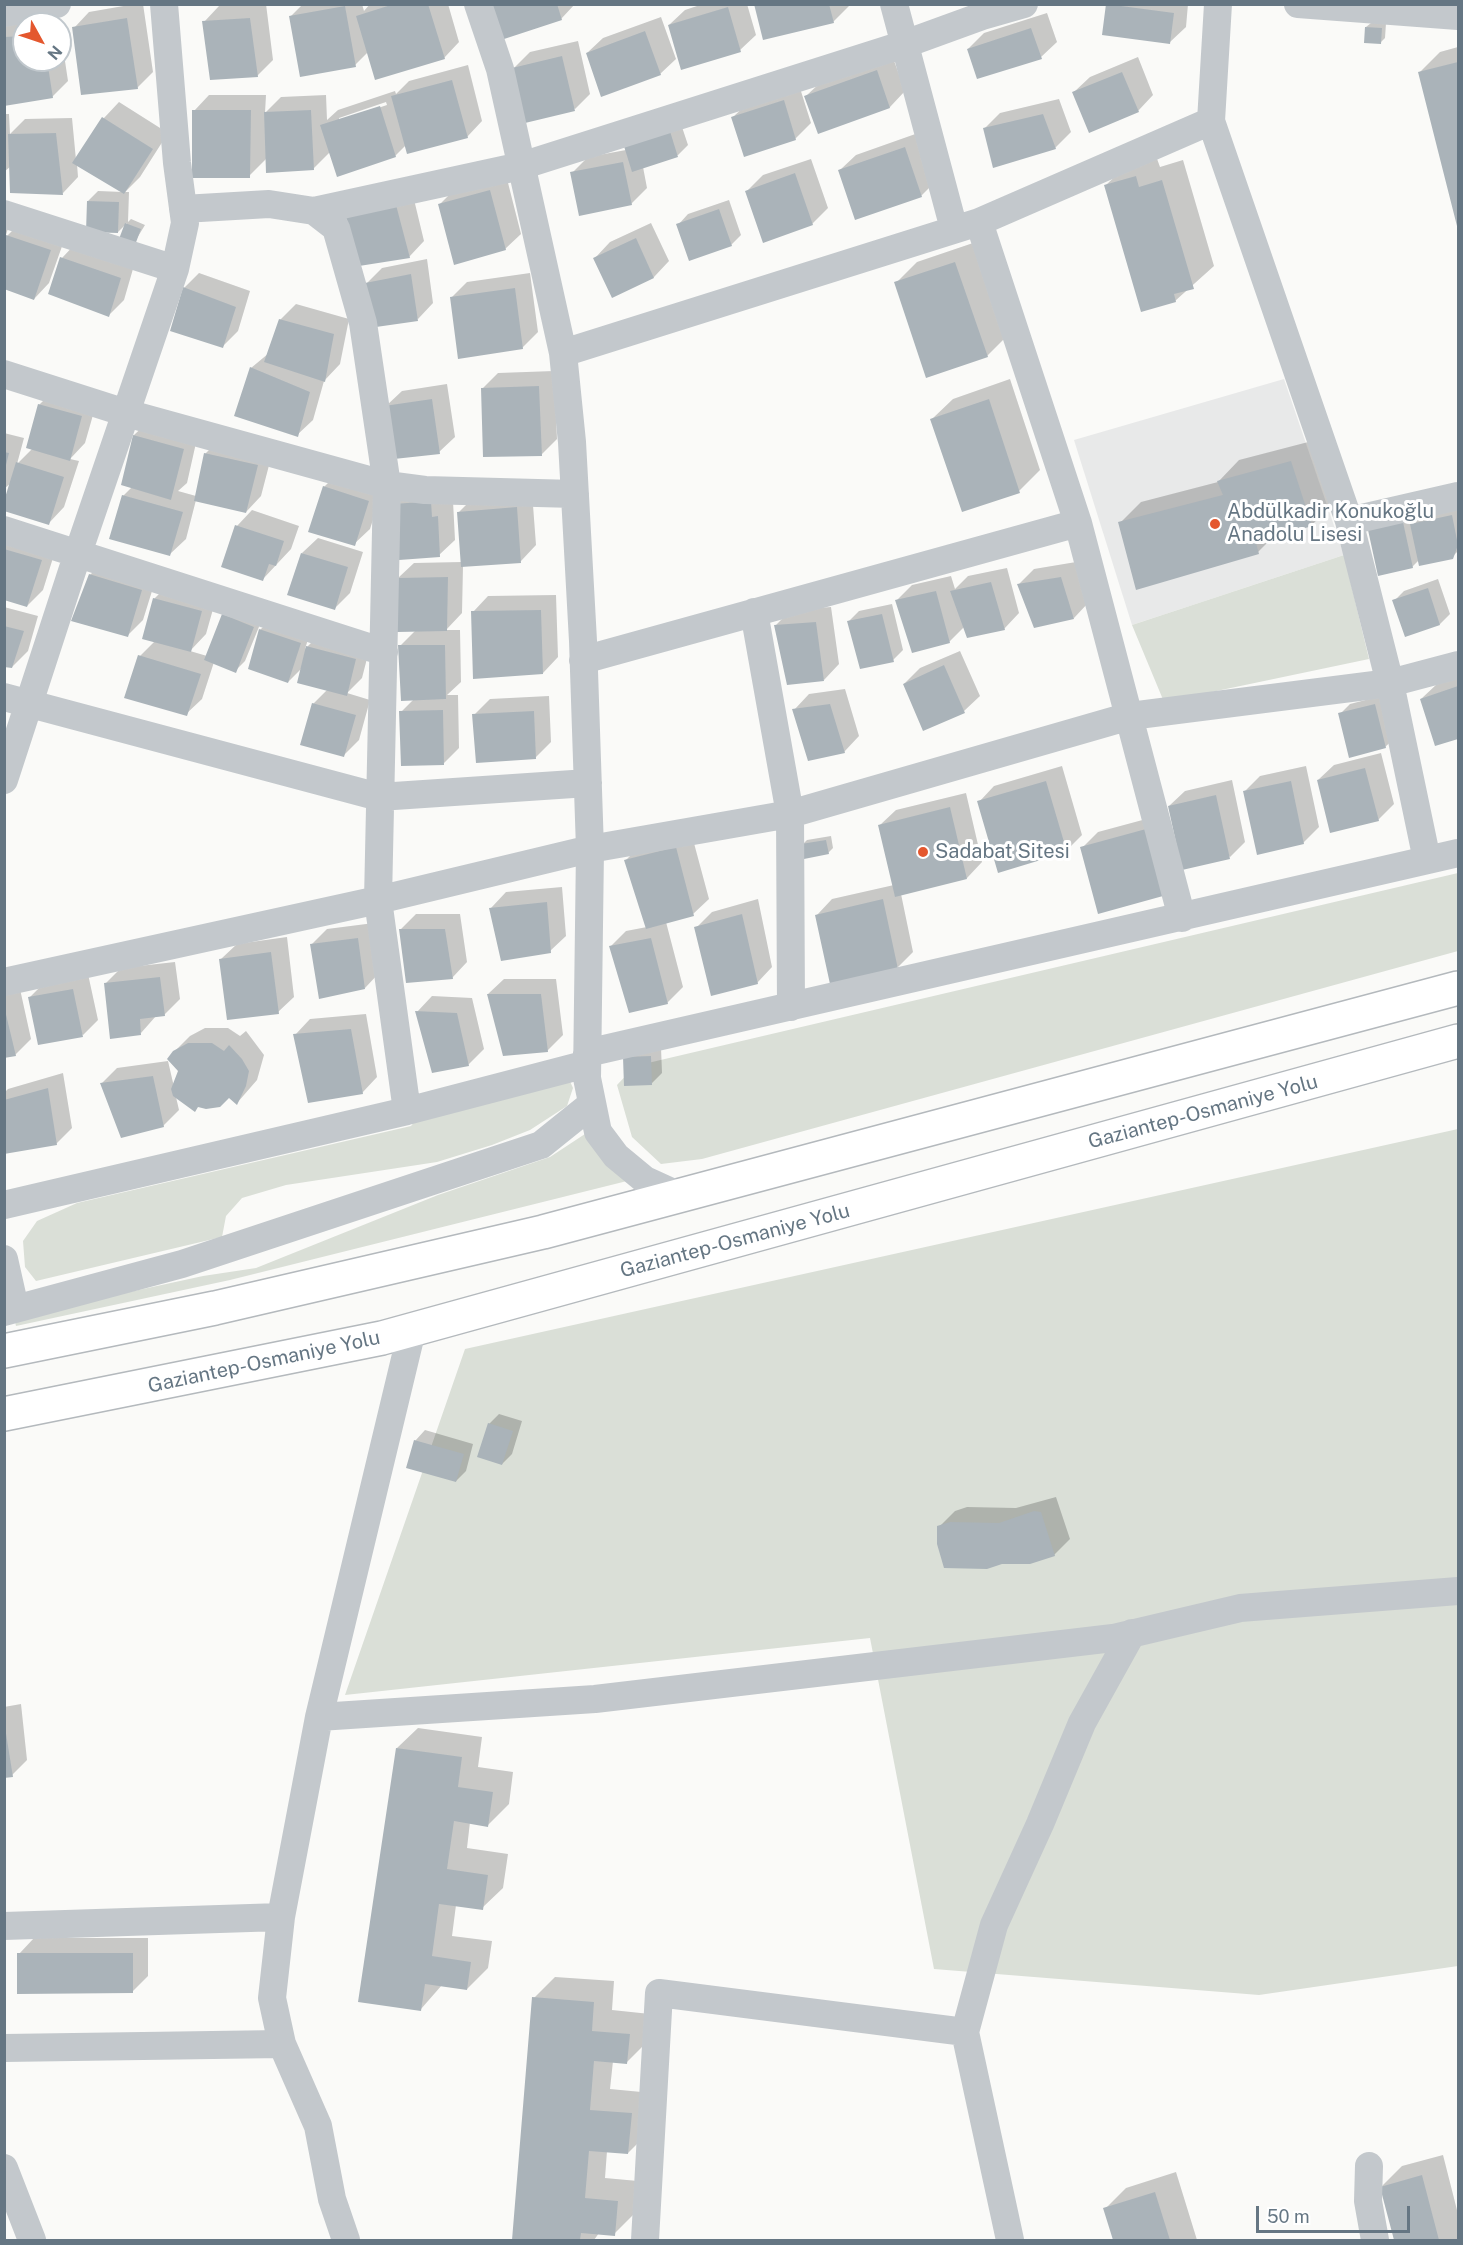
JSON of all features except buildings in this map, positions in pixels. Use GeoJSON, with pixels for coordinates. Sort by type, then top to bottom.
{"type":"FeatureCollection","features":[{"type":"Feature","properties":{"kind":"highway"},"geometry":{"type":"LineString","coordinates":[[4,1351],[215,1308],[532,1235],[1458,988]]}},
{"type":"Feature","properties":{"kind":"highway","name":"Gaziantep-Osmaniye Yolu"},"geometry":{"type":"LineString","coordinates":[[4,1414],[412,1330],[1458,1041]]}},
{"type":"Feature","properties":{"kind":"street"},"geometry":{"type":"LineString","coordinates":[[4,780],[16,700],[78,553],[175,269],[185,223],[164,4]]}},
{"type":"Feature","properties":{"kind":"street"},"geometry":{"type":"LineString","coordinates":[[478,4],[500,69],[563,353],[575,494],[584,660],[590,849],[587,1059],[592,1104],[598,1132],[616,1156],[645,1180],[680,1196]]}},
{"type":"Feature","properties":{"kind":"street"},"geometry":{"type":"LineString","coordinates":[[894,4],[905,44],[966,225],[1077,523],[1182,918]]}},
{"type":"Feature","properties":{"kind":"street"},"geometry":{"type":"LineString","coordinates":[[183,209],[269,204],[314,211],[521,166],[1024,4]]}},
{"type":"Feature","properties":{"kind":"street"},"geometry":{"type":"LineString","coordinates":[[1218,4],[1211,121],[1349,521],[1390,683],[1427,860]]}},
{"type":"Feature","properties":{"kind":"street"},"geometry":{"type":"LineString","coordinates":[[1298,4],[1458,16]]}},
{"type":"Feature","properties":{"kind":"street"},"geometry":{"type":"LineString","coordinates":[[4,13],[50,5]]}},
{"type":"Feature","properties":{"kind":"street"},"geometry":{"type":"LineString","coordinates":[[563,353],[966,225],[1211,121]]}},
{"type":"Feature","properties":{"kind":"street"},"geometry":{"type":"LineString","coordinates":[[314,211],[336,228],[363,323],[387,485],[378,900],[407,1111]]}},
{"type":"Feature","properties":{"kind":"street"},"geometry":{"type":"LineString","coordinates":[[4,213],[175,269]]}},
{"type":"Feature","properties":{"kind":"street"},"geometry":{"type":"LineString","coordinates":[[4,374],[126,413],[387,485],[425,490],[575,494]]}},
{"type":"Feature","properties":{"kind":"street"},"geometry":{"type":"LineString","coordinates":[[1349,521],[1458,496]]}},
{"type":"Feature","properties":{"kind":"street"},"geometry":{"type":"LineString","coordinates":[[584,660],[1077,523]]}},
{"type":"Feature","properties":{"kind":"street"},"geometry":{"type":"LineString","coordinates":[[4,530],[384,652]]}},
{"type":"Feature","properties":{"kind":"street"},"geometry":{"type":"LineString","coordinates":[[754,612],[790,814],[791,1007]]}},
{"type":"Feature","properties":{"kind":"street"},"geometry":{"type":"LineString","coordinates":[[4,982],[378,900],[590,849],[790,814],[1130,716],[1390,683],[1458,665]]}},
{"type":"Feature","properties":{"kind":"street"},"geometry":{"type":"LineString","coordinates":[[16,700],[379,797],[588,783]]}},
{"type":"Feature","properties":{"kind":"street"},"geometry":{"type":"LineString","coordinates":[[4,1205],[407,1111],[587,1059],[791,1007],[1458,853]]}},
{"type":"Feature","properties":{"kind":"street"},"geometry":{"type":"LineString","coordinates":[[4,1259],[10,1310],[182,1264],[541,1145],[592,1104]]}},
{"type":"Feature","properties":{"kind":"street"},"geometry":{"type":"LineString","coordinates":[[346,2241],[332,2199],[318,2126],[282,2044],[272,1998],[281,1917],[319,1717],[412,1330]]}},
{"type":"Feature","properties":{"kind":"street"},"geometry":{"type":"LineString","coordinates":[[319,1717],[595,1699],[1113,1638],[1240,1608],[1458,1591]]}},
{"type":"Feature","properties":{"kind":"street"},"geometry":{"type":"LineString","coordinates":[[1010,2241],[965,2032],[994,1925],[1040,1824],[1082,1723],[1132,1634]]}},
{"type":"Feature","properties":{"kind":"street"},"geometry":{"type":"LineString","coordinates":[[4,1926],[281,1917]]}},
{"type":"Feature","properties":{"kind":"street"},"geometry":{"type":"LineString","coordinates":[[645,2241],[660,1992],[965,2032]]}},
{"type":"Feature","properties":{"kind":"street"},"geometry":{"type":"LineString","coordinates":[[4,2048],[282,2044]]}},
{"type":"Feature","properties":{"kind":"street"},"geometry":{"type":"LineString","coordinates":[[1369,2166],[1368,2201],[1375,2241]]}},
{"type":"Feature","properties":{"kind":"street"},"geometry":{"type":"LineString","coordinates":[[4,2168],[32,2241]]}},
{"type":"Feature","properties":{"kind":"shaded area"},"geometry":{"type":"Polygon","coordinates":[[[1284,379],[1344,555],[1132,625],[1074,440],[1284,379]]]}},
{"type":"Feature","properties":{"kind":"shaded area"},"geometry":{"type":"Polygon","coordinates":[[[1344,555],[1369,659],[1164,702],[1132,625],[1344,555]]]}},
{"type":"Feature","properties":{"kind":"shaded area"},"geometry":{"type":"Polygon","coordinates":[[[1458,873],[1458,951],[702,1159],[661,1164],[632,1137],[617,1085],[635,1066],[1458,873]]]}},
{"type":"Feature","properties":{"kind":"shaded area"},"geometry":{"type":"Polygon","coordinates":[[[569,1079],[573,1088],[567,1106],[530,1130],[492,1145],[437,1162],[286,1185],[242,1198],[226,1216],[222,1237],[36,1281],[25,1267],[23,1241],[37,1221],[77,1203],[411,1126],[419,1116],[569,1079]]]}},
{"type":"Feature","properties":{"kind":"shaded area"},"geometry":{"type":"Polygon","coordinates":[[[1458,1129],[1458,1966],[1259,1995],[934,1969],[870,1638],[345,1695],[465,1349],[1458,1129]]]}},
{"type":"Feature","properties":{"kind":"shaded area"},"geometry":{"type":"Polygon","coordinates":[[[588,1132],[627,1181],[230,1280],[16,1326],[14,1317],[203,1276],[256,1268],[438,1195],[550,1157],[588,1132]]]}},
{"type":"Feature","properties":{"kind":"place","name":"Abdülkadir Konukoğlu Anadolu Lisesi"},"geometry":{"type":"Point","coordinates":[1215,524]}},
{"type":"Feature","properties":{"kind":"place","name":"Sadabat Sitesi"},"geometry":{"type":"Point","coordinates":[923,852]}}]}
